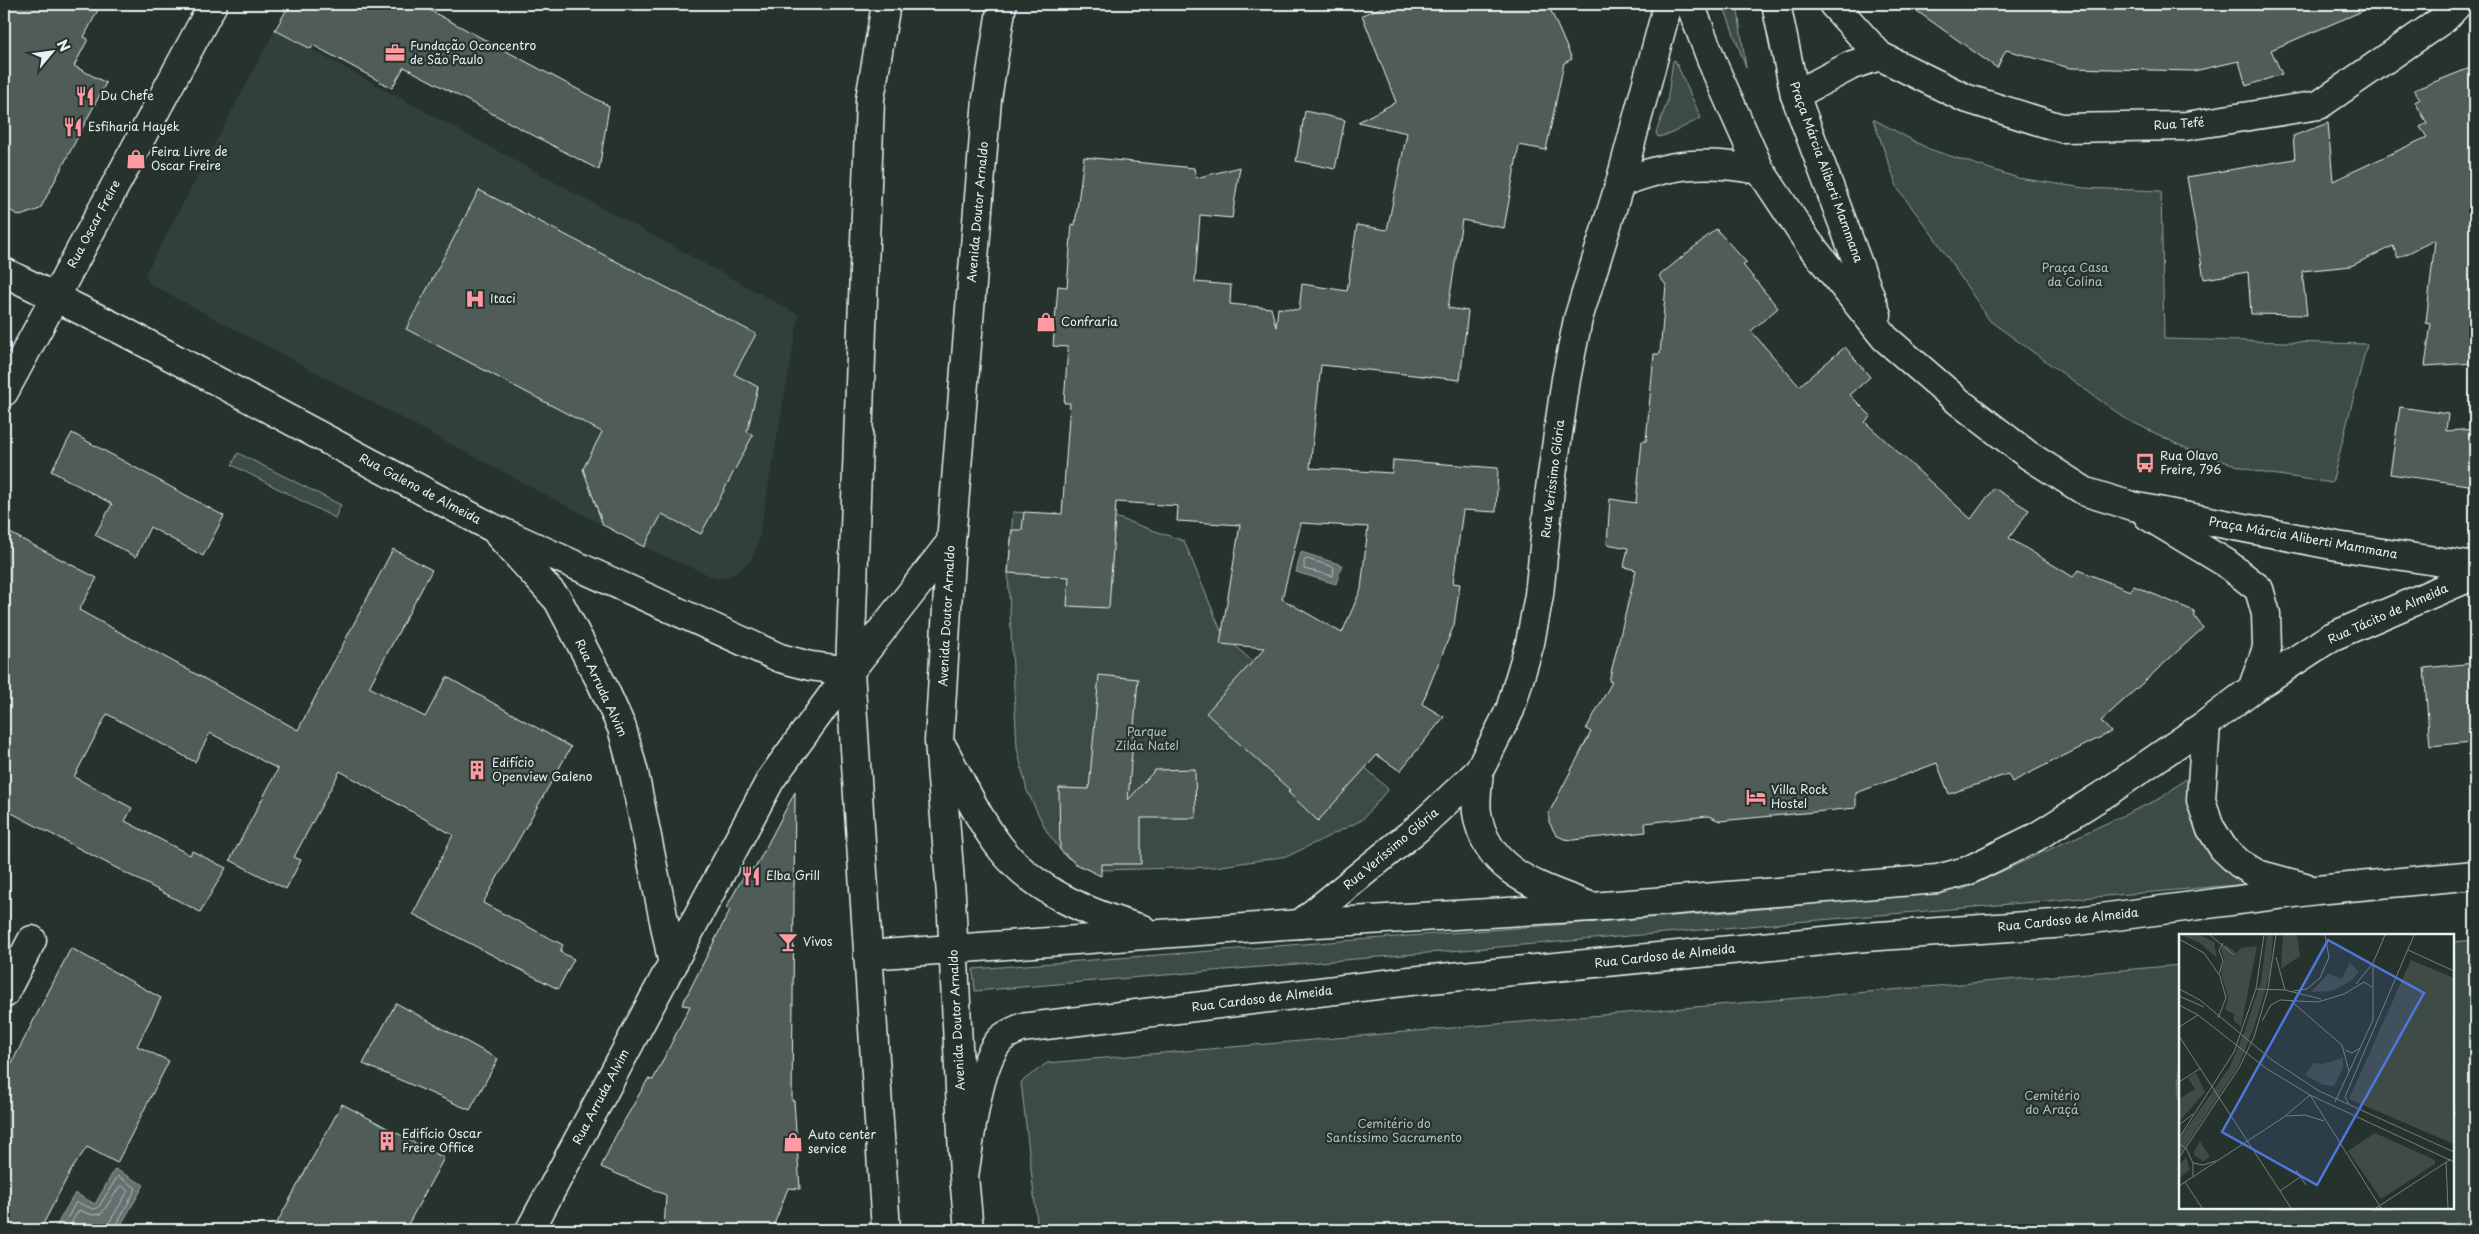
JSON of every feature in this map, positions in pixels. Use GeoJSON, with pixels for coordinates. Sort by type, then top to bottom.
{"type":"FeatureCollection","features":[{"type":"Feature","properties":{"kind":"main road","name":"Rua Oscar Freire"},"geometry":{"type":"LineString","coordinates":[[4,392],[213,4]]}},
{"type":"Feature","properties":{"kind":"main road"},"geometry":{"type":"LineString","coordinates":[[886,4],[870,100],[850,672],[886,1230]]}},
{"type":"Feature","properties":{"kind":"main road","name":"Avenida Doutor Arnaldo"},"geometry":{"type":"LineString","coordinates":[[969,1230],[964,1176],[954,949],[939,742],[951,542],[987,99],[1002,4]]}},
{"type":"Feature","properties":{"kind":"main road","name":"Rua Veríssimo Glória"},"geometry":{"type":"LineString","coordinates":[[1300,924],[1418,828],[1479,771],[1510,710],[1530,643],[1539,595],[1550,489],[1566,379],[1583,302],[1620,183],[1668,4]]}},
{"type":"Feature","properties":{"kind":"main road","name":"Praça Márcia Aliberti Mammana"},"geometry":{"type":"LineString","coordinates":[[1690,4],[1715,70],[1760,170],[1808,242],[1885,338],[1958,401],[2028,455],[2086,492],[2132,506],[2337,546],[2475,567]]}},
{"type":"Feature","properties":{"kind":"main road","name":"Praça Márcia Aliberti Mammana"},"geometry":{"type":"LineString","coordinates":[[1776,4],[1795,95],[1885,338]]}},
{"type":"Feature","properties":{"kind":"main road","name":"Rua Tefé"},"geometry":{"type":"LineString","coordinates":[[1833,4],[1880,56],[1965,98],[2061,128],[2186,126],[2320,105],[2446,18],[2458,4]]}},
{"type":"Feature","properties":{"kind":"main road"},"geometry":{"type":"LineString","coordinates":[[1795,95],[1852,65],[1880,56]]}},
{"type":"Feature","properties":{"kind":"main road"},"geometry":{"type":"LineString","coordinates":[[1620,183],[1653,170],[1688,164],[1724,164],[1760,170]]}},
{"type":"Feature","properties":{"kind":"main road","name":"Rua Galeno de Almeida"},"geometry":{"type":"LineString","coordinates":[[4,272],[123,331],[491,527],[780,658],[810,666],[850,672]]}},
{"type":"Feature","properties":{"kind":"main road","name":"Praça Márcia Aliberti Mammana"},"geometry":{"type":"LineString","coordinates":[[2132,506],[2226,563],[2259,589],[2266,614],[2267,648],[2252,689]]}},
{"type":"Feature","properties":{"kind":"main road","name":"Rua Arruda Alvim"},"geometry":{"type":"LineString","coordinates":[[491,527],[558,600],[602,684],[622,728],[634,773],[673,965]]}},
{"type":"Feature","properties":{"kind":"main road","name":"Rua Arruda Alvim"},"geometry":{"type":"LineString","coordinates":[[530,1230],[771,779],[850,672],[951,542]]}},
{"type":"Feature","properties":{"kind":"main road","name":"Rua Tácito de Almeida"},"geometry":{"type":"LineString","coordinates":[[2252,689],[2331,637],[2475,575]]}},
{"type":"Feature","properties":{"kind":"main road"},"geometry":{"type":"LineString","coordinates":[[868,955],[1300,924],[1592,908],[1937,879],[1967,871],[2036,837],[2109,791],[2206,724],[2252,689]]}},
{"type":"Feature","properties":{"kind":"main road"},"geometry":{"type":"LineString","coordinates":[[2206,724],[2202,800],[2210,827],[2223,848],[2239,863],[2257,874],[2317,890]]}},
{"type":"Feature","properties":{"kind":"main road"},"geometry":{"type":"LineString","coordinates":[[939,742],[999,847],[1022,869],[1067,901],[1105,918],[1161,934]]}},
{"type":"Feature","properties":{"kind":"main road","name":"Rua Veríssimo Glória"},"geometry":{"type":"LineString","coordinates":[[1479,771],[1477,812],[1483,836],[1496,858],[1520,878],[1592,908]]}},
{"type":"Feature","properties":{"kind":"main road","name":"Rua Cardoso de Almeida"},"geometry":{"type":"LineString","coordinates":[[964,1176],[982,1076],[992,1051],[1002,1038],[1021,1028],[1429,979],[1865,937],[2054,924],[2317,890],[2475,875]]}},
{"type":"Feature","properties":{"kind":"main road"},"geometry":{"type":"LineString","coordinates":[[4,994],[32,940]]}},
{"type":"Feature","properties":{"kind":"shaded area","name":"Itaci"},"geometry":{"type":"Polygon","coordinates":[[[275,30],[799,315],[758,543],[750,561],[736,573],[718,579],[644,547],[150,284],[145,275],[275,30]]]}},
{"type":"Feature","properties":{"kind":"green space"},"geometry":{"type":"Polygon","coordinates":[[[1723,4],[1737,4],[1746,68],[1723,4]]]}},
{"type":"Feature","properties":{"kind":"green space"},"geometry":{"type":"Polygon","coordinates":[[[1675,60],[1701,118],[1670,134],[1658,137],[1656,133],[1667,102],[1673,61],[1675,60]]]}},
{"type":"Feature","properties":{"kind":"green space","name":"Praça Casa da Colina"},"geometry":{"type":"Polygon","coordinates":[[[1873,119],[1929,149],[2018,178],[2084,188],[2161,191],[2164,339],[2367,344],[2332,483],[2258,472],[2194,452],[2126,419],[1990,321],[1934,237],[1898,189],[1873,119]]]}},
{"type":"Feature","properties":{"kind":"green space"},"geometry":{"type":"Polygon","coordinates":[[[238,453],[341,505],[335,518],[232,465],[238,453]]]}},
{"type":"Feature","properties":{"kind":"green space","name":"Parque Zilda Natel"},"geometry":{"type":"Polygon","coordinates":[[[1013,512],[1115,517],[1184,541],[1222,633],[1388,789],[1362,820],[1288,856],[1215,867],[1101,870],[1084,868],[1065,856],[1047,832],[1027,791],[1017,748],[1008,573],[1013,512]]]}},
{"type":"Feature","properties":{"kind":"green space"},"geometry":{"type":"Polygon","coordinates":[[[2203,766],[2198,813],[2260,883],[975,991],[973,969],[1740,911],[1964,889],[2161,798],[2203,766]]]}},
{"type":"Feature","properties":{"kind":"green space","name":"Cemitério do Araçá"},"geometry":{"type":"Polygon","coordinates":[[[2475,940],[2475,1230],[1038,1230],[1021,1082],[1047,1063],[2179,965],[2179,1209],[2454,1209],[2454,942],[2475,940]]]}},
{"type":"Feature","properties":{"kind":"water"},"geometry":{"type":"Polygon","coordinates":[[[1301,552],[1342,565],[1336,584],[1296,572],[1301,552]]]}},
{"type":"Feature","properties":{"kind":"water"},"geometry":{"type":"Polygon","coordinates":[[[115,1169],[144,1185],[118,1230],[59,1230],[55,1228],[75,1193],[95,1204],[115,1169]]]}},
{"type":"Feature","properties":{"kind":"building"},"geometry":{"type":"Polygon","coordinates":[[[4,4],[101,4],[84,37],[88,39],[74,66],[106,83],[40,209],[20,216],[4,207],[4,4]]]}},
{"type":"Feature","properties":{"kind":"building"},"geometry":{"type":"Polygon","coordinates":[[[290,4],[418,4],[609,106],[599,170],[404,67],[392,88],[313,45],[311,49],[275,30],[290,4]]]}},
{"type":"Feature","properties":{"kind":"building"},"geometry":{"type":"Polygon","coordinates":[[[1392,4],[1548,4],[1572,59],[1564,63],[1546,150],[1519,145],[1504,228],[1462,220],[1448,308],[1468,311],[1460,380],[1321,365],[1310,468],[1392,473],[1393,460],[1498,468],[1496,512],[1463,510],[1453,583],[1460,584],[1454,625],[1422,704],[1444,717],[1400,771],[1377,755],[1318,821],[1288,792],[1290,790],[1206,713],[1265,648],[1220,644],[1240,525],[1177,521],[1178,506],[1116,502],[1109,608],[1067,606],[1069,577],[1008,573],[1012,530],[1022,530],[1024,512],[1062,514],[1070,403],[1064,403],[1068,347],[1053,346],[1058,286],[1067,287],[1072,224],[1075,225],[1084,157],[1194,168],[1196,178],[1240,167],[1232,218],[1200,215],[1195,282],[1231,285],[1230,304],[1271,308],[1276,327],[1278,308],[1299,310],[1302,284],[1347,291],[1357,225],[1387,230],[1407,133],[1358,122],[1396,102],[1362,15],[1392,4]],[[1301,523],[1282,599],[1342,633],[1361,589],[1368,527],[1301,523]]]}},
{"type":"Feature","properties":{"kind":"building"},"geometry":{"type":"Polygon","coordinates":[[[1907,4],[2379,4],[2271,50],[2282,74],[2246,86],[2239,61],[2194,71],[2070,68],[2006,50],[1997,68],[1907,4]]]}},
{"type":"Feature","properties":{"kind":"building"},"geometry":{"type":"Polygon","coordinates":[[[2475,66],[2475,363],[2425,366],[2431,324],[2426,323],[2435,240],[2398,258],[2393,246],[2351,266],[2302,271],[2307,315],[2251,314],[2248,272],[2204,279],[2187,177],[2295,159],[2293,136],[2328,123],[2333,181],[2427,137],[2420,127],[2427,123],[2415,102],[2420,99],[2414,90],[2475,66]]]}},
{"type":"Feature","properties":{"kind":"building"},"geometry":{"type":"Polygon","coordinates":[[[1305,111],[1345,120],[1335,169],[1296,161],[1305,111]]]}},
{"type":"Feature","properties":{"kind":"building"},"geometry":{"type":"Polygon","coordinates":[[[479,190],[756,334],[734,374],[758,387],[747,432],[753,435],[701,534],[662,514],[644,547],[603,525],[583,469],[602,432],[406,329],[479,190]]]}},
{"type":"Feature","properties":{"kind":"building"},"geometry":{"type":"Polygon","coordinates":[[[1716,229],[1747,263],[1743,265],[1778,308],[1751,331],[1799,386],[1845,347],[1870,377],[1850,395],[1871,416],[1865,422],[1971,519],[1994,488],[2029,510],[2009,538],[2073,577],[2079,570],[2130,591],[2134,586],[2194,611],[2195,617],[2203,628],[2101,721],[2111,732],[2012,782],[2008,774],[1949,794],[1937,763],[1856,793],[1856,808],[1720,821],[1708,816],[1645,823],[1646,832],[1573,840],[1564,839],[1556,835],[1549,822],[1549,813],[1591,732],[1586,729],[1612,682],[1609,681],[1636,570],[1624,567],[1628,548],[1607,544],[1610,499],[1636,503],[1642,441],[1646,441],[1654,354],[1660,354],[1666,285],[1659,276],[1716,229]]]}},
{"type":"Feature","properties":{"kind":"building"},"geometry":{"type":"Polygon","coordinates":[[[2400,407],[2448,414],[2446,431],[2475,429],[2475,486],[2390,474],[2400,407]]]}},
{"type":"Feature","properties":{"kind":"building"},"geometry":{"type":"Polygon","coordinates":[[[72,433],[224,516],[203,556],[150,527],[136,557],[95,535],[112,504],[51,471],[72,433]]]}},
{"type":"Feature","properties":{"kind":"building"},"geometry":{"type":"Polygon","coordinates":[[[4,530],[97,578],[79,610],[298,730],[393,549],[432,570],[369,687],[425,717],[447,677],[571,747],[483,903],[563,945],[560,952],[574,959],[558,989],[413,914],[453,835],[340,771],[294,857],[301,860],[286,889],[230,860],[278,769],[210,733],[195,762],[107,714],[74,777],[132,808],[125,821],[190,855],[192,851],[226,868],[200,912],[4,809],[4,530]]]}},
{"type":"Feature","properties":{"kind":"building"},"geometry":{"type":"Polygon","coordinates":[[[2475,663],[2475,712],[2469,713],[2471,742],[2430,746],[2424,668],[2475,663]]]}},
{"type":"Feature","properties":{"kind":"building"},"geometry":{"type":"Polygon","coordinates":[[[1099,675],[1138,679],[1128,800],[1155,770],[1195,769],[1196,818],[1141,818],[1141,864],[1101,864],[1101,876],[1076,864],[1060,850],[1059,788],[1089,789],[1099,675]]]}},
{"type":"Feature","properties":{"kind":"building"},"geometry":{"type":"Polygon","coordinates":[[[795,792],[792,1101],[794,1101],[800,1189],[788,1188],[772,1230],[664,1230],[666,1195],[601,1167],[615,1137],[648,1079],[653,1080],[690,1006],[682,1005],[730,910],[726,908],[748,868],[755,868],[795,792]]]}},
{"type":"Feature","properties":{"kind":"building"},"geometry":{"type":"Polygon","coordinates":[[[71,948],[161,998],[137,1046],[169,1061],[117,1163],[87,1147],[70,1172],[40,1230],[4,1230],[4,1078],[71,948]]]}},
{"type":"Feature","properties":{"kind":"building"},"geometry":{"type":"Polygon","coordinates":[[[396,1003],[498,1059],[470,1110],[363,1064],[396,1003]]]}},
{"type":"Feature","properties":{"kind":"building"},"geometry":{"type":"Polygon","coordinates":[[[342,1104],[444,1158],[405,1230],[273,1230],[342,1104]]]}},
{"type":"Feature","properties":{"kind":"place","name":"Fundação Oconcentro de São Paulo"},"geometry":{"type":"Point","coordinates":[395,53]}},
{"type":"Feature","properties":{"kind":"place","name":"Du Chefe"},"geometry":{"type":"Point","coordinates":[85,96]}},
{"type":"Feature","properties":{"kind":"place","name":"Esfiharia Hayek"},"geometry":{"type":"Point","coordinates":[73,127]}},
{"type":"Feature","properties":{"kind":"place","name":"Feira Livre de Oscar Freire"},"geometry":{"type":"Point","coordinates":[136,159]}},
{"type":"Feature","properties":{"kind":"place","name":"Itaci"},"geometry":{"type":"Point","coordinates":[475,299]}},
{"type":"Feature","properties":{"kind":"place","name":"Confraria"},"geometry":{"type":"Point","coordinates":[1046,322]}},
{"type":"Feature","properties":{"kind":"place","name":"Rua Olavo Freire, 796"},"geometry":{"type":"Point","coordinates":[2145,463]}},
{"type":"Feature","properties":{"kind":"place","name":"Edifício Openview Galeno"},"geometry":{"type":"Point","coordinates":[477,770]}},
{"type":"Feature","properties":{"kind":"place","name":"Villa Rock Hostel"},"geometry":{"type":"Point","coordinates":[1756,797]}},
{"type":"Feature","properties":{"kind":"place","name":"Elba Grill"},"geometry":{"type":"Point","coordinates":[751,876]}},
{"type":"Feature","properties":{"kind":"place","name":"Vivos"},"geometry":{"type":"Point","coordinates":[788,942]}},
{"type":"Feature","properties":{"kind":"place","name":"Edifício Oscar Freire Office"},"geometry":{"type":"Point","coordinates":[387,1141]}},
{"type":"Feature","properties":{"kind":"place","name":"Auto center service"},"geometry":{"type":"Point","coordinates":[793,1142]}},
{"type":"Feature","properties":{"kind":"park label","name":"Cemitério do Santíssimo Sacramento"},"geometry":{"type":"Point","coordinates":[1394,1131]}}]}
